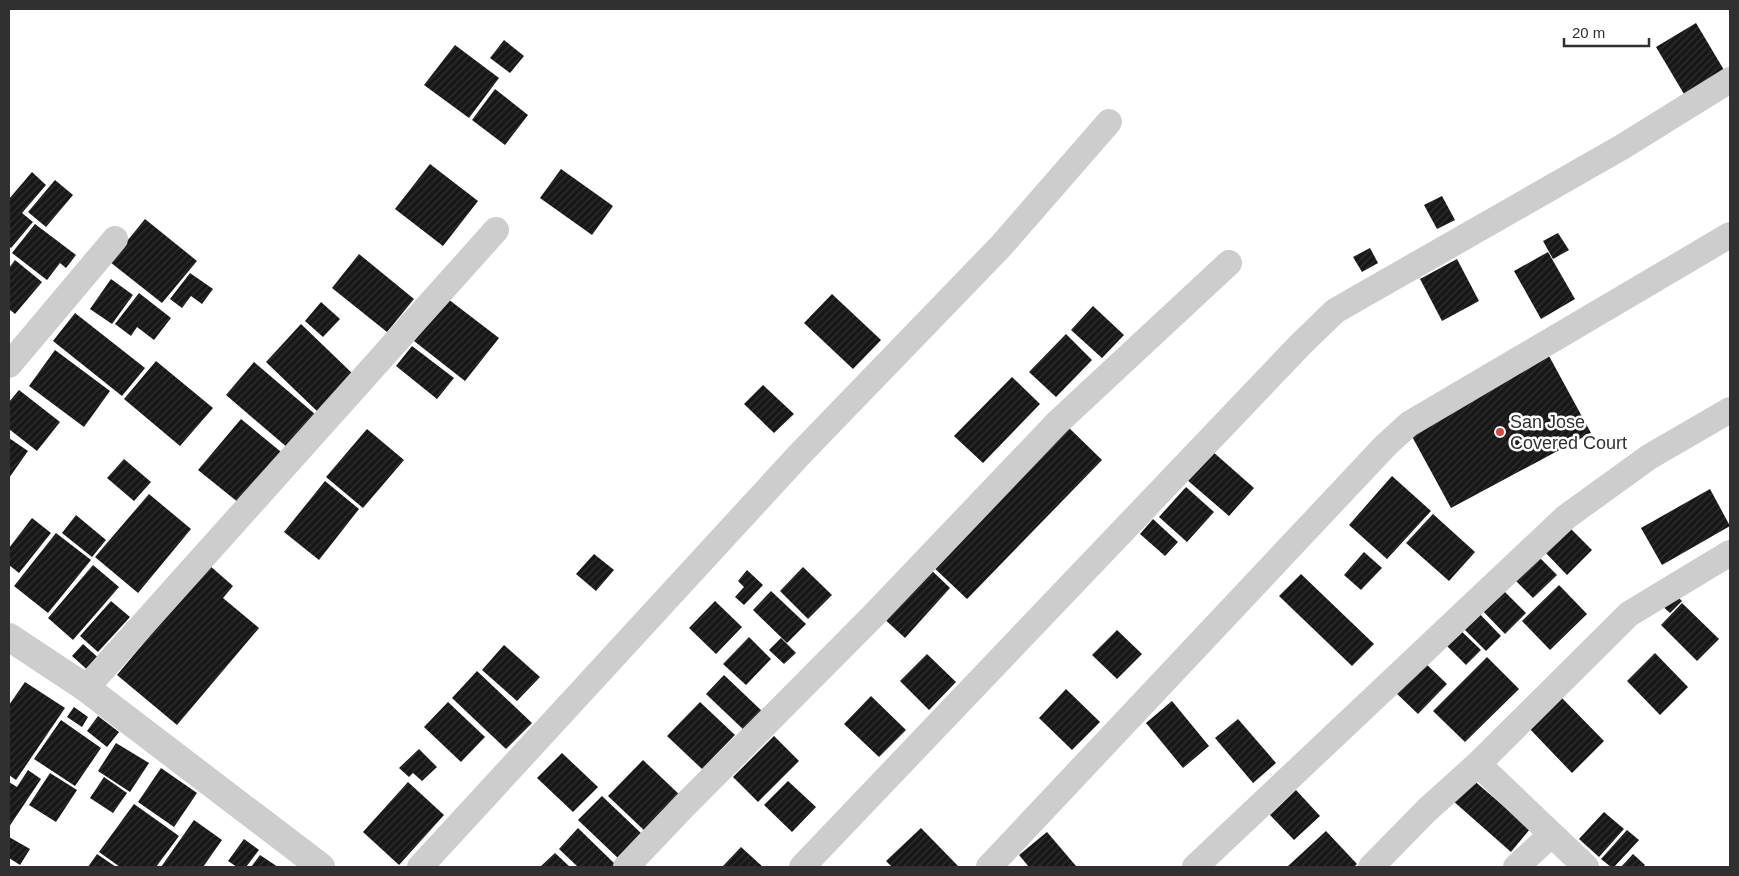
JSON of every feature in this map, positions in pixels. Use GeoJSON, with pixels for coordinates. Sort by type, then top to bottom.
{"type":"FeatureCollection","features":[{"type":"Feature","properties":{"kind":"street"},"geometry":{"type":"LineString","coordinates":[[802,867],[1293,352],[1335,311],[1622,147],[1730,80]]}},
{"type":"Feature","properties":{"kind":"street"},"geometry":{"type":"LineString","coordinates":[[420,867],[800,454],[1001,246],[1109,122]]}},
{"type":"Feature","properties":{"kind":"street"},"geometry":{"type":"LineString","coordinates":[[86,688],[496,230]]}},
{"type":"Feature","properties":{"kind":"street"},"geometry":{"type":"LineString","coordinates":[[989,867],[1379,452],[1408,424],[1730,235]]}},
{"type":"Feature","properties":{"kind":"street"},"geometry":{"type":"LineString","coordinates":[[9,365],[115,239]]}},
{"type":"Feature","properties":{"kind":"street"},"geometry":{"type":"LineString","coordinates":[[626,867],[872,617],[1058,422],[1229,263]]}},
{"type":"Feature","properties":{"kind":"street"},"geometry":{"type":"LineString","coordinates":[[1195,867],[1566,517],[1648,457],[1730,410]]}},
{"type":"Feature","properties":{"kind":"street"},"geometry":{"type":"LineString","coordinates":[[1371,867],[1629,614],[1730,553]]}},
{"type":"Feature","properties":{"kind":"street"},"geometry":{"type":"LineString","coordinates":[[9,637],[86,688],[321,867]]}},
{"type":"Feature","properties":{"kind":"street"},"geometry":{"type":"LineString","coordinates":[[1478,764],[1586,867]]}},
{"type":"Feature","properties":{"kind":"street"},"geometry":{"type":"LineString","coordinates":[[1516,867],[1551,835]]}},
{"type":"Feature","properties":{"kind":"building"},"geometry":{"type":"Polygon","coordinates":[[[1696,23],[1724,70],[1684,94],[1656,47],[1696,23]]]}},
{"type":"Feature","properties":{"kind":"building"},"geometry":{"type":"Polygon","coordinates":[[[504,40],[524,56],[510,73],[490,58],[504,40]]]}},
{"type":"Feature","properties":{"kind":"building"},"geometry":{"type":"Polygon","coordinates":[[[455,45],[499,78],[469,118],[424,85],[455,45]]]}},
{"type":"Feature","properties":{"kind":"building"},"geometry":{"type":"Polygon","coordinates":[[[495,89],[528,115],[505,145],[472,120],[495,89]]]}},
{"type":"Feature","properties":{"kind":"building"},"geometry":{"type":"Polygon","coordinates":[[[430,164],[478,201],[443,246],[395,209],[430,164]]]}},
{"type":"Feature","properties":{"kind":"building"},"geometry":{"type":"Polygon","coordinates":[[[561,169],[613,206],[592,235],[540,198],[561,169]]]}},
{"type":"Feature","properties":{"kind":"building"},"geometry":{"type":"Polygon","coordinates":[[[32,172],[46,185],[22,213],[33,222],[11,248],[9,246],[9,199],[32,172]]]}},
{"type":"Feature","properties":{"kind":"building"},"geometry":{"type":"Polygon","coordinates":[[[55,180],[73,195],[46,227],[28,212],[55,180]]]}},
{"type":"Feature","properties":{"kind":"building"},"geometry":{"type":"Polygon","coordinates":[[[1442,196],[1455,220],[1437,229],[1424,205],[1442,196]]]}},
{"type":"Feature","properties":{"kind":"building"},"geometry":{"type":"Polygon","coordinates":[[[145,219],[197,261],[162,303],[110,262],[145,219]]]}},
{"type":"Feature","properties":{"kind":"building"},"geometry":{"type":"Polygon","coordinates":[[[35,224],[76,255],[66,268],[60,263],[47,280],[12,253],[35,224]]]}},
{"type":"Feature","properties":{"kind":"building"},"geometry":{"type":"Polygon","coordinates":[[[1558,233],[1569,250],[1553,259],[1543,241],[1558,233]]]}},
{"type":"Feature","properties":{"kind":"building"},"geometry":{"type":"Polygon","coordinates":[[[1370,248],[1378,263],[1362,272],[1353,257],[1370,248]]]}},
{"type":"Feature","properties":{"kind":"building"},"geometry":{"type":"Polygon","coordinates":[[[1548,252],[1575,299],[1541,319],[1514,271],[1548,252]]]}},
{"type":"Feature","properties":{"kind":"building"},"geometry":{"type":"Polygon","coordinates":[[[359,254],[414,299],[387,332],[332,288],[359,254]]]}},
{"type":"Feature","properties":{"kind":"building"},"geometry":{"type":"Polygon","coordinates":[[[1457,259],[1479,301],[1442,321],[1420,279],[1457,259]]]}},
{"type":"Feature","properties":{"kind":"building"},"geometry":{"type":"Polygon","coordinates":[[[15,260],[42,282],[15,314],[9,309],[9,268],[15,260]]]}},
{"type":"Feature","properties":{"kind":"building"},"geometry":{"type":"Polygon","coordinates":[[[190,273],[213,289],[202,304],[191,296],[182,308],[170,299],[190,273]]]}},
{"type":"Feature","properties":{"kind":"building"},"geometry":{"type":"Polygon","coordinates":[[[111,279],[133,295],[112,324],[90,309],[111,279]]]}},
{"type":"Feature","properties":{"kind":"building"},"geometry":{"type":"Polygon","coordinates":[[[139,293],[171,318],[154,340],[137,327],[131,336],[115,324],[139,293]]]}},
{"type":"Feature","properties":{"kind":"building"},"geometry":{"type":"Polygon","coordinates":[[[832,294],[881,340],[853,369],[804,323],[832,294]]]}},
{"type":"Feature","properties":{"kind":"building"},"geometry":{"type":"Polygon","coordinates":[[[448,299],[499,338],[465,381],[414,341],[448,299]]]}},
{"type":"Feature","properties":{"kind":"building"},"geometry":{"type":"Polygon","coordinates":[[[321,302],[340,319],[323,337],[305,321],[321,302]]]}},
{"type":"Feature","properties":{"kind":"building"},"geometry":{"type":"Polygon","coordinates":[[[1093,306],[1124,335],[1102,358],[1071,330],[1093,306]]]}},
{"type":"Feature","properties":{"kind":"building"},"geometry":{"type":"Polygon","coordinates":[[[75,313],[145,368],[122,396],[53,341],[75,313]]]}},
{"type":"Feature","properties":{"kind":"building"},"geometry":{"type":"Polygon","coordinates":[[[301,324],[355,376],[319,413],[266,362],[301,324]]]}},
{"type":"Feature","properties":{"kind":"building"},"geometry":{"type":"Polygon","coordinates":[[[1066,334],[1092,360],[1056,397],[1029,372],[1066,334]]]}},
{"type":"Feature","properties":{"kind":"building"},"geometry":{"type":"Polygon","coordinates":[[[412,346],[454,378],[437,399],[396,366],[412,346]]]}},
{"type":"Feature","properties":{"kind":"building"},"geometry":{"type":"Polygon","coordinates":[[[55,350],[110,391],[84,427],[29,386],[55,350]]]}},
{"type":"Feature","properties":{"kind":"building","name":"San Jose Covered Court"},"geometry":{"type":"Polygon","coordinates":[[[1549,356],[1591,433],[1451,508],[1409,431],[1549,356]]]}},
{"type":"Feature","properties":{"kind":"building"},"geometry":{"type":"Polygon","coordinates":[[[156,361],[213,408],[180,446],[124,399],[156,361]]]}},
{"type":"Feature","properties":{"kind":"building"},"geometry":{"type":"Polygon","coordinates":[[[254,362],[316,415],[288,448],[226,395],[254,362]]]}},
{"type":"Feature","properties":{"kind":"building"},"geometry":{"type":"Polygon","coordinates":[[[1012,377],[1040,404],[983,463],[954,436],[1012,377]]]}},
{"type":"Feature","properties":{"kind":"building"},"geometry":{"type":"Polygon","coordinates":[[[763,385],[794,414],[774,433],[744,404],[763,385]]]}},
{"type":"Feature","properties":{"kind":"building"},"geometry":{"type":"Polygon","coordinates":[[[19,390],[60,422],[37,451],[9,429],[9,402],[19,390]]]}},
{"type":"Feature","properties":{"kind":"building"},"geometry":{"type":"Polygon","coordinates":[[[241,419],[286,456],[244,507],[198,470],[241,419]]]}},
{"type":"Feature","properties":{"kind":"building"},"geometry":{"type":"Polygon","coordinates":[[[1064,423],[1102,460],[967,599],[929,563],[1064,423]]]}},
{"type":"Feature","properties":{"kind":"building"},"geometry":{"type":"Polygon","coordinates":[[[367,429],[404,460],[363,508],[326,477],[367,429]]]}},
{"type":"Feature","properties":{"kind":"building"},"geometry":{"type":"Polygon","coordinates":[[[9,438],[28,451],[9,478],[9,438]]]}},
{"type":"Feature","properties":{"kind":"building"},"geometry":{"type":"Polygon","coordinates":[[[1212,451],[1254,488],[1229,516],[1186,479],[1212,451]]]}},
{"type":"Feature","properties":{"kind":"building"},"geometry":{"type":"Polygon","coordinates":[[[124,459],[151,482],[134,501],[107,478],[124,459]]]}},
{"type":"Feature","properties":{"kind":"building"},"geometry":{"type":"Polygon","coordinates":[[[1392,476],[1431,511],[1387,559],[1349,525],[1392,476]]]}},
{"type":"Feature","properties":{"kind":"building"},"geometry":{"type":"Polygon","coordinates":[[[325,481],[359,509],[319,560],[284,532],[325,481]]]}},
{"type":"Feature","properties":{"kind":"building"},"geometry":{"type":"Polygon","coordinates":[[[1186,487],[1214,512],[1187,542],[1159,517],[1186,487]]]}},
{"type":"Feature","properties":{"kind":"building"},"geometry":{"type":"Polygon","coordinates":[[[1710,489],[1730,526],[1662,565],[1641,528],[1710,489]]]}},
{"type":"Feature","properties":{"kind":"building"},"geometry":{"type":"Polygon","coordinates":[[[149,494],[191,529],[138,593],[95,557],[149,494]]]}},
{"type":"Feature","properties":{"kind":"building"},"geometry":{"type":"Polygon","coordinates":[[[1433,514],[1475,552],[1449,581],[1406,543],[1433,514]]]}},
{"type":"Feature","properties":{"kind":"building"},"geometry":{"type":"Polygon","coordinates":[[[76,515],[106,540],[92,557],[62,533],[76,515]]]}},
{"type":"Feature","properties":{"kind":"building"},"geometry":{"type":"Polygon","coordinates":[[[32,518],[51,533],[19,573],[9,565],[9,548],[32,518]]]}},
{"type":"Feature","properties":{"kind":"building"},"geometry":{"type":"Polygon","coordinates":[[[1153,519],[1178,542],[1165,556],[1140,534],[1153,519]]]}},
{"type":"Feature","properties":{"kind":"building"},"geometry":{"type":"Polygon","coordinates":[[[1567,525],[1592,550],[1567,575],[1542,549],[1567,525]]]}},
{"type":"Feature","properties":{"kind":"building"},"geometry":{"type":"Polygon","coordinates":[[[56,533],[91,560],[48,613],[14,586],[56,533]]]}},
{"type":"Feature","properties":{"kind":"building"},"geometry":{"type":"Polygon","coordinates":[[[1364,552],[1382,568],[1361,590],[1344,575],[1364,552]]]}},
{"type":"Feature","properties":{"kind":"building"},"geometry":{"type":"Polygon","coordinates":[[[594,554],[614,570],[596,591],[576,574],[594,554]]]}},
{"type":"Feature","properties":{"kind":"building"},"geometry":{"type":"Polygon","coordinates":[[[1538,556],[1557,575],[1533,598],[1514,579],[1538,556]]]}},
{"type":"Feature","properties":{"kind":"building"},"geometry":{"type":"Polygon","coordinates":[[[93,565],[119,587],[73,640],[48,618],[93,565]]]}},
{"type":"Feature","properties":{"kind":"building"},"geometry":{"type":"Polygon","coordinates":[[[209,565],[233,586],[223,598],[259,628],[177,725],[117,675],[209,565]]]}},
{"type":"Feature","properties":{"kind":"building"},"geometry":{"type":"Polygon","coordinates":[[[926,565],[950,588],[905,638],[880,615],[926,565]]]}},
{"type":"Feature","properties":{"kind":"building"},"geometry":{"type":"Polygon","coordinates":[[[803,567],[832,595],[808,619],[780,591],[803,567]]]}},
{"type":"Feature","properties":{"kind":"building"},"geometry":{"type":"Polygon","coordinates":[[[747,570],[763,585],[744,605],[735,597],[744,587],[738,581],[747,570]]]}},
{"type":"Feature","properties":{"kind":"building"},"geometry":{"type":"Polygon","coordinates":[[[1301,574],[1374,644],[1352,666],[1279,596],[1301,574]]]}},
{"type":"Feature","properties":{"kind":"building"},"geometry":{"type":"Polygon","coordinates":[[[1559,585],[1587,614],[1550,650],[1522,621],[1559,585]]]}},
{"type":"Feature","properties":{"kind":"building"},"geometry":{"type":"Polygon","coordinates":[[[1500,587],[1526,613],[1505,634],[1479,607],[1500,587]]]}},
{"type":"Feature","properties":{"kind":"building"},"geometry":{"type":"Polygon","coordinates":[[[1671,590],[1682,601],[1670,613],[1659,603],[1671,590]]]}},
{"type":"Feature","properties":{"kind":"building"},"geometry":{"type":"Polygon","coordinates":[[[771,591],[806,624],[787,643],[753,610],[771,591]]]}},
{"type":"Feature","properties":{"kind":"building"},"geometry":{"type":"Polygon","coordinates":[[[111,601],[130,617],[98,652],[80,636],[111,601]]]}},
{"type":"Feature","properties":{"kind":"building"},"geometry":{"type":"Polygon","coordinates":[[[715,601],[742,627],[716,654],[689,628],[715,601]]]}},
{"type":"Feature","properties":{"kind":"building"},"geometry":{"type":"Polygon","coordinates":[[[1682,603],[1719,639],[1697,661],[1661,625],[1682,603]]]}},
{"type":"Feature","properties":{"kind":"building"},"geometry":{"type":"Polygon","coordinates":[[[1473,607],[1501,636],[1486,651],[1457,622],[1473,607]]]}},
{"type":"Feature","properties":{"kind":"building"},"geometry":{"type":"Polygon","coordinates":[[[1457,627],[1481,650],[1466,665],[1443,642],[1457,627]]]}},
{"type":"Feature","properties":{"kind":"building"},"geometry":{"type":"Polygon","coordinates":[[[1117,630],[1142,654],[1117,679],[1092,655],[1117,630]]]}},
{"type":"Feature","properties":{"kind":"building"},"geometry":{"type":"Polygon","coordinates":[[[749,637],[771,659],[746,685],[723,664],[749,637]]]}},
{"type":"Feature","properties":{"kind":"building"},"geometry":{"type":"Polygon","coordinates":[[[781,638],[796,653],[784,664],[769,650],[781,638]]]}},
{"type":"Feature","properties":{"kind":"building"},"geometry":{"type":"Polygon","coordinates":[[[83,644],[103,662],[92,674],[72,656],[83,644]]]}},
{"type":"Feature","properties":{"kind":"building"},"geometry":{"type":"Polygon","coordinates":[[[504,645],[540,677],[517,701],[482,670],[504,645]]]}},
{"type":"Feature","properties":{"kind":"building"},"geometry":{"type":"Polygon","coordinates":[[[1655,653],[1688,687],[1660,715],[1627,681],[1655,653]]]}},
{"type":"Feature","properties":{"kind":"building"},"geometry":{"type":"Polygon","coordinates":[[[927,654],[956,682],[929,710],[900,681],[927,654]]]}},
{"type":"Feature","properties":{"kind":"building"},"geometry":{"type":"Polygon","coordinates":[[[1487,657],[1519,689],[1465,742],[1433,711],[1487,657]]]}},
{"type":"Feature","properties":{"kind":"building"},"geometry":{"type":"Polygon","coordinates":[[[1423,661],[1447,684],[1418,714],[1393,690],[1423,661]]]}},
{"type":"Feature","properties":{"kind":"building"},"geometry":{"type":"Polygon","coordinates":[[[477,671],[532,723],[506,749],[452,698],[477,671]]]}},
{"type":"Feature","properties":{"kind":"building"},"geometry":{"type":"Polygon","coordinates":[[[724,675],[764,713],[746,732],[706,694],[724,675]]]}},
{"type":"Feature","properties":{"kind":"building"},"geometry":{"type":"Polygon","coordinates":[[[25,682],[65,708],[16,780],[9,775],[9,705],[25,682]]]}},
{"type":"Feature","properties":{"kind":"building"},"geometry":{"type":"Polygon","coordinates":[[[1066,689],[1100,722],[1072,750],[1039,718],[1066,689]]]}},
{"type":"Feature","properties":{"kind":"building"},"geometry":{"type":"Polygon","coordinates":[[[1559,695],[1604,741],[1572,773],[1527,726],[1559,695]]]}},
{"type":"Feature","properties":{"kind":"building"},"geometry":{"type":"Polygon","coordinates":[[[871,696],[906,730],[879,757],[844,724],[871,696]]]}},
{"type":"Feature","properties":{"kind":"building"},"geometry":{"type":"Polygon","coordinates":[[[1172,701],[1209,746],[1183,768],[1146,723],[1172,701]]]}},
{"type":"Feature","properties":{"kind":"building"},"geometry":{"type":"Polygon","coordinates":[[[448,702],[485,737],[461,762],[424,727],[448,702]]]}},
{"type":"Feature","properties":{"kind":"building"},"geometry":{"type":"Polygon","coordinates":[[[700,702],[735,735],[702,769],[667,736],[700,702]]]}},
{"type":"Feature","properties":{"kind":"building"},"geometry":{"type":"Polygon","coordinates":[[[74,707],[88,717],[82,727],[67,717],[74,707]]]}},
{"type":"Feature","properties":{"kind":"building"},"geometry":{"type":"Polygon","coordinates":[[[98,716],[119,732],[107,747],[87,731],[98,716]]]}},
{"type":"Feature","properties":{"kind":"building"},"geometry":{"type":"Polygon","coordinates":[[[1238,719],[1276,763],[1253,783],[1215,738],[1238,719]]]}},
{"type":"Feature","properties":{"kind":"building"},"geometry":{"type":"Polygon","coordinates":[[[61,720],[101,748],[75,786],[34,759],[61,720]]]}},
{"type":"Feature","properties":{"kind":"building"},"geometry":{"type":"Polygon","coordinates":[[[774,736],[799,761],[758,802],[733,777],[774,736]]]}},
{"type":"Feature","properties":{"kind":"building"},"geometry":{"type":"Polygon","coordinates":[[[116,743],[149,763],[130,792],[98,771],[116,743]]]}},
{"type":"Feature","properties":{"kind":"building"},"geometry":{"type":"Polygon","coordinates":[[[419,749],[437,767],[422,781],[413,773],[409,777],[399,768],[419,749]]]}},
{"type":"Feature","properties":{"kind":"building"},"geometry":{"type":"Polygon","coordinates":[[[562,753],[598,787],[573,812],[537,778],[562,753]]]}},
{"type":"Feature","properties":{"kind":"building"},"geometry":{"type":"Polygon","coordinates":[[[643,760],[683,798],[648,834],[608,796],[643,760]]]}},
{"type":"Feature","properties":{"kind":"building"},"geometry":{"type":"Polygon","coordinates":[[[161,768],[197,793],[174,827],[138,802],[161,768]]]}},
{"type":"Feature","properties":{"kind":"building"},"geometry":{"type":"Polygon","coordinates":[[[28,770],[41,779],[9,827],[9,782],[17,787],[28,770]]]}},
{"type":"Feature","properties":{"kind":"building"},"geometry":{"type":"Polygon","coordinates":[[[50,773],[77,790],[56,822],[29,805],[50,773]]]}},
{"type":"Feature","properties":{"kind":"building"},"geometry":{"type":"Polygon","coordinates":[[[104,777],[127,793],[113,813],[90,798],[104,777]]]}},
{"type":"Feature","properties":{"kind":"building"},"geometry":{"type":"Polygon","coordinates":[[[1471,778],[1530,829],[1511,852],[1452,800],[1471,778]]]}},
{"type":"Feature","properties":{"kind":"building"},"geometry":{"type":"Polygon","coordinates":[[[788,781],[816,807],[792,832],[764,805],[788,781]]]}},
{"type":"Feature","properties":{"kind":"building"},"geometry":{"type":"Polygon","coordinates":[[[408,782],[444,815],[399,865],[363,832],[408,782]]]}},
{"type":"Feature","properties":{"kind":"building"},"geometry":{"type":"Polygon","coordinates":[[[1296,790],[1320,816],[1294,840],[1270,815],[1296,790]]]}},
{"type":"Feature","properties":{"kind":"building"},"geometry":{"type":"Polygon","coordinates":[[[602,796],[643,835],[620,860],[578,820],[602,796]]]}},
{"type":"Feature","properties":{"kind":"building"},"geometry":{"type":"Polygon","coordinates":[[[134,804],[179,836],[156,867],[120,867],[99,852],[134,804]]]}},
{"type":"Feature","properties":{"kind":"building"},"geometry":{"type":"Polygon","coordinates":[[[1604,812],[1624,829],[1599,857],[1579,839],[1604,812]]]}},
{"type":"Feature","properties":{"kind":"building"},"geometry":{"type":"Polygon","coordinates":[[[194,820],[222,840],[203,867],[161,867],[194,820]]]}},
{"type":"Feature","properties":{"kind":"building"},"geometry":{"type":"Polygon","coordinates":[[[578,828],[616,867],[578,867],[559,849],[578,828]]]}},
{"type":"Feature","properties":{"kind":"building"},"geometry":{"type":"Polygon","coordinates":[[[921,828],[959,867],[892,867],[886,861],[921,828]]]}},
{"type":"Feature","properties":{"kind":"building"},"geometry":{"type":"Polygon","coordinates":[[[1627,830],[1639,840],[1614,867],[1611,867],[1601,859],[1627,830]]]}},
{"type":"Feature","properties":{"kind":"building"},"geometry":{"type":"Polygon","coordinates":[[[1326,831],[1357,864],[1354,867],[1287,867],[1326,831]]]}},
{"type":"Feature","properties":{"kind":"building"},"geometry":{"type":"Polygon","coordinates":[[[1047,832],[1075,867],[1029,867],[1019,855],[1047,832]]]}},
{"type":"Feature","properties":{"kind":"building"},"geometry":{"type":"Polygon","coordinates":[[[9,837],[30,849],[20,865],[9,858],[9,837]]]}},
{"type":"Feature","properties":{"kind":"building"},"geometry":{"type":"Polygon","coordinates":[[[244,839],[259,850],[246,867],[237,867],[228,861],[244,839]]]}},
{"type":"Feature","properties":{"kind":"building"},"geometry":{"type":"Polygon","coordinates":[[[741,847],[763,867],[722,867],[741,847]]]}},
{"type":"Feature","properties":{"kind":"building"},"geometry":{"type":"Polygon","coordinates":[[[555,853],[570,867],[540,867],[555,853]]]}},
{"type":"Feature","properties":{"kind":"building"},"geometry":{"type":"Polygon","coordinates":[[[97,854],[116,867],[88,867],[97,854]]]}},
{"type":"Feature","properties":{"kind":"building"},"geometry":{"type":"Polygon","coordinates":[[[1633,854],[1645,865],[1643,867],[1621,867],[1633,854]]]}},
{"type":"Feature","properties":{"kind":"building"},"geometry":{"type":"Polygon","coordinates":[[[260,855],[278,867],[251,867],[260,855]]]}},
{"type":"Feature","properties":{"kind":"place","name":"San Jose Covered Court"},"geometry":{"type":"Point","coordinates":[1500,432]}}]}
